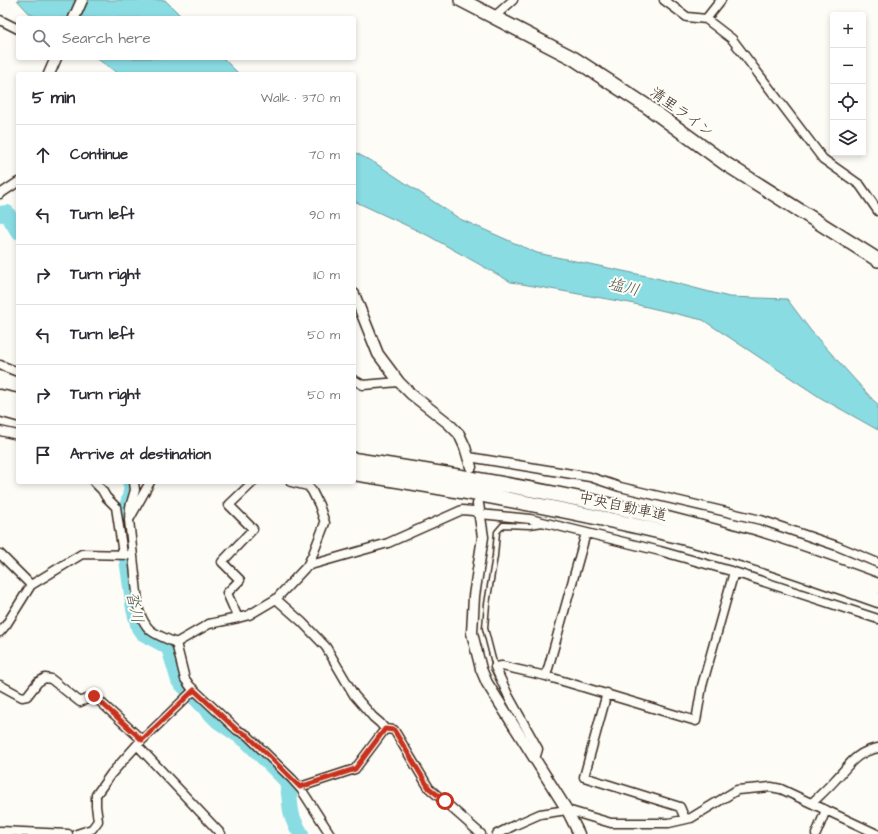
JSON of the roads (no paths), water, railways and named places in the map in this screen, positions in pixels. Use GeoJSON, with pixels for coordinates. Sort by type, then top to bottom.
{"type":"FeatureCollection","features":[{"type":"Feature","properties":{"kind":"highway","name":"清里ライン"},"geometry":{"type":"LineString","coordinates":[[461,0],[573,58],[645,105],[726,164],[878,260]]}},
{"type":"Feature","properties":{"kind":"highway"},"geometry":{"type":"LineString","coordinates":[[0,396],[16,400]]}},
{"type":"Feature","properties":{"kind":"highway"},"geometry":{"type":"LineString","coordinates":[[0,409],[16,413]]}},
{"type":"Feature","properties":{"kind":"highway","name":"中央自動車道"},"geometry":{"type":"LineString","coordinates":[[356,460],[486,481],[616,507],[746,541],[878,586]]}},
{"type":"Feature","properties":{"kind":"highway","name":"中央自動車道"},"geometry":{"type":"LineString","coordinates":[[356,473],[487,495],[675,535],[746,555],[826,581],[878,600]]}},
{"type":"Feature","properties":{"kind":"street"},"geometry":{"type":"LineString","coordinates":[[75,16],[82,0]]}},
{"type":"Feature","properties":{"kind":"street"},"geometry":{"type":"LineString","coordinates":[[494,16],[513,0]]}},
{"type":"Feature","properties":{"kind":"street"},"geometry":{"type":"LineString","coordinates":[[664,0],[687,17],[706,19],[732,39],[787,113],[823,158],[860,185],[878,210]]}},
{"type":"Feature","properties":{"kind":"street"},"geometry":{"type":"LineString","coordinates":[[706,19],[721,0]]}},
{"type":"Feature","properties":{"kind":"street"},"geometry":{"type":"LineString","coordinates":[[0,20],[16,28]]}},
{"type":"Feature","properties":{"kind":"street"},"geometry":{"type":"LineString","coordinates":[[50,72],[55,60]]}},
{"type":"Feature","properties":{"kind":"street"},"geometry":{"type":"LineString","coordinates":[[0,194],[16,183]]}},
{"type":"Feature","properties":{"kind":"street"},"geometry":{"type":"LineString","coordinates":[[356,299],[378,354],[399,382],[459,434],[470,462],[590,477],[620,487],[761,520],[837,546],[878,563]]}},
{"type":"Feature","properties":{"kind":"street"},"geometry":{"type":"LineString","coordinates":[[0,365],[16,371]]}},
{"type":"Feature","properties":{"kind":"street"},"geometry":{"type":"LineString","coordinates":[[356,381],[363,385],[399,382]]}},
{"type":"Feature","properties":{"kind":"street"},"geometry":{"type":"LineString","coordinates":[[0,431],[16,435]]}},
{"type":"Feature","properties":{"kind":"street"},"geometry":{"type":"LineString","coordinates":[[96,484],[116,507],[123,554]]}},
{"type":"Feature","properties":{"kind":"street"},"geometry":{"type":"LineString","coordinates":[[134,484],[135,490],[130,507],[129,524],[139,611],[145,626],[149,631],[176,644],[186,679],[194,690],[237,730],[247,735],[300,787],[330,834]]}},
{"type":"Feature","properties":{"kind":"street"},"geometry":{"type":"LineString","coordinates":[[120,535],[129,524],[149,484]]}},
{"type":"Feature","properties":{"kind":"street"},"geometry":{"type":"LineString","coordinates":[[238,618],[227,593],[240,580],[222,562],[253,529],[229,505],[251,484]]}},
{"type":"Feature","properties":{"kind":"street"},"geometry":{"type":"LineString","coordinates":[[176,644],[209,624],[249,615],[276,599],[307,566],[325,523],[312,490],[308,486],[300,484]]}},
{"type":"Feature","properties":{"kind":"street"},"geometry":{"type":"LineString","coordinates":[[307,566],[388,543],[462,510],[473,511],[479,509],[530,519],[660,551],[734,572],[878,619]]}},
{"type":"Feature","properties":{"kind":"street"},"geometry":{"type":"LineString","coordinates":[[479,509],[483,537],[472,620],[472,634],[481,669],[488,683],[568,810],[579,834]]}},
{"type":"Feature","properties":{"kind":"street"},"geometry":{"type":"LineString","coordinates":[[546,676],[586,533]]}},
{"type":"Feature","properties":{"kind":"street"},"geometry":{"type":"LineString","coordinates":[[0,554],[31,585]]}},
{"type":"Feature","properties":{"kind":"street"},"geometry":{"type":"LineString","coordinates":[[0,632],[31,585],[82,554],[132,555]]}},
{"type":"Feature","properties":{"kind":"street"},"geometry":{"type":"LineString","coordinates":[[535,759],[538,749],[509,697],[495,667],[502,666],[546,676],[696,721],[702,686],[734,572]]}},
{"type":"Feature","properties":{"kind":"street"},"geometry":{"type":"LineString","coordinates":[[276,599],[302,622],[326,647],[354,695],[373,717],[385,729],[394,730],[429,788],[481,834]]}},
{"type":"Feature","properties":{"kind":"street"},"geometry":{"type":"LineString","coordinates":[[0,685],[22,697],[26,696],[38,682],[45,678],[51,679],[80,702],[94,696],[139,742],[221,834]]}},
{"type":"Feature","properties":{"kind":"street"},"geometry":{"type":"LineString","coordinates":[[77,834],[92,829],[96,825],[98,821],[96,795],[111,774],[139,742],[194,690]]}},
{"type":"Feature","properties":{"kind":"street"},"geometry":{"type":"LineString","coordinates":[[606,693],[584,777],[680,807],[685,819]]}},
{"type":"Feature","properties":{"kind":"street"},"geometry":{"type":"LineString","coordinates":[[300,787],[355,769],[385,729]]}},
{"type":"Feature","properties":{"kind":"street"},"geometry":{"type":"LineString","coordinates":[[812,803],[838,777],[851,760],[862,753],[878,748]]}},
{"type":"Feature","properties":{"kind":"street"},"geometry":{"type":"LineString","coordinates":[[497,834],[508,831],[515,825],[540,814],[568,810],[611,823],[669,823],[691,818],[736,790],[771,787],[781,789],[877,834]]}},
{"type":"Feature","properties":{"kind":"street"},"geometry":{"type":"LineString","coordinates":[[816,834],[826,810]]}},
{"type":"Feature","properties":{"kind":"street"},"geometry":{"type":"LineString","coordinates":[[0,831],[68,834]]}},
{"type":"Feature","properties":{"kind":"lane"},"geometry":{"type":"LineString","coordinates":[[495,667],[485,628],[497,532],[503,525],[530,526],[546,524]]}},
{"type":"Feature","properties":{"kind":"water"},"geometry":{"type":"Polygon","coordinates":[[[17,0],[165,0],[181,16],[34,16],[17,0]]]}},
{"type":"Feature","properties":{"kind":"water"},"geometry":{"type":"Polygon","coordinates":[[[99,60],[225,60],[237,72],[116,72],[99,60]]]}},
{"type":"Feature","properties":{"kind":"water","name":"塩川"},"geometry":{"type":"Polygon","coordinates":[[[356,153],[375,163],[460,219],[537,253],[656,278],[729,297],[787,299],[811,331],[878,404],[878,430],[821,398],[703,320],[630,303],[511,282],[427,235],[356,202],[356,153]]]}},
{"type":"Feature","properties":{"kind":"waterway","name":"沓川"},"geometry":{"type":"LineString","coordinates":[[0,214],[7,213],[16,228]]}},
{"type":"Feature","properties":{"kind":"waterway","name":"沓川"},"geometry":{"type":"LineString","coordinates":[[131,484],[132,488],[122,523],[134,609],[139,628],[143,633],[169,648],[179,681],[218,721],[247,741],[286,780],[292,814],[301,834]]}}]}
